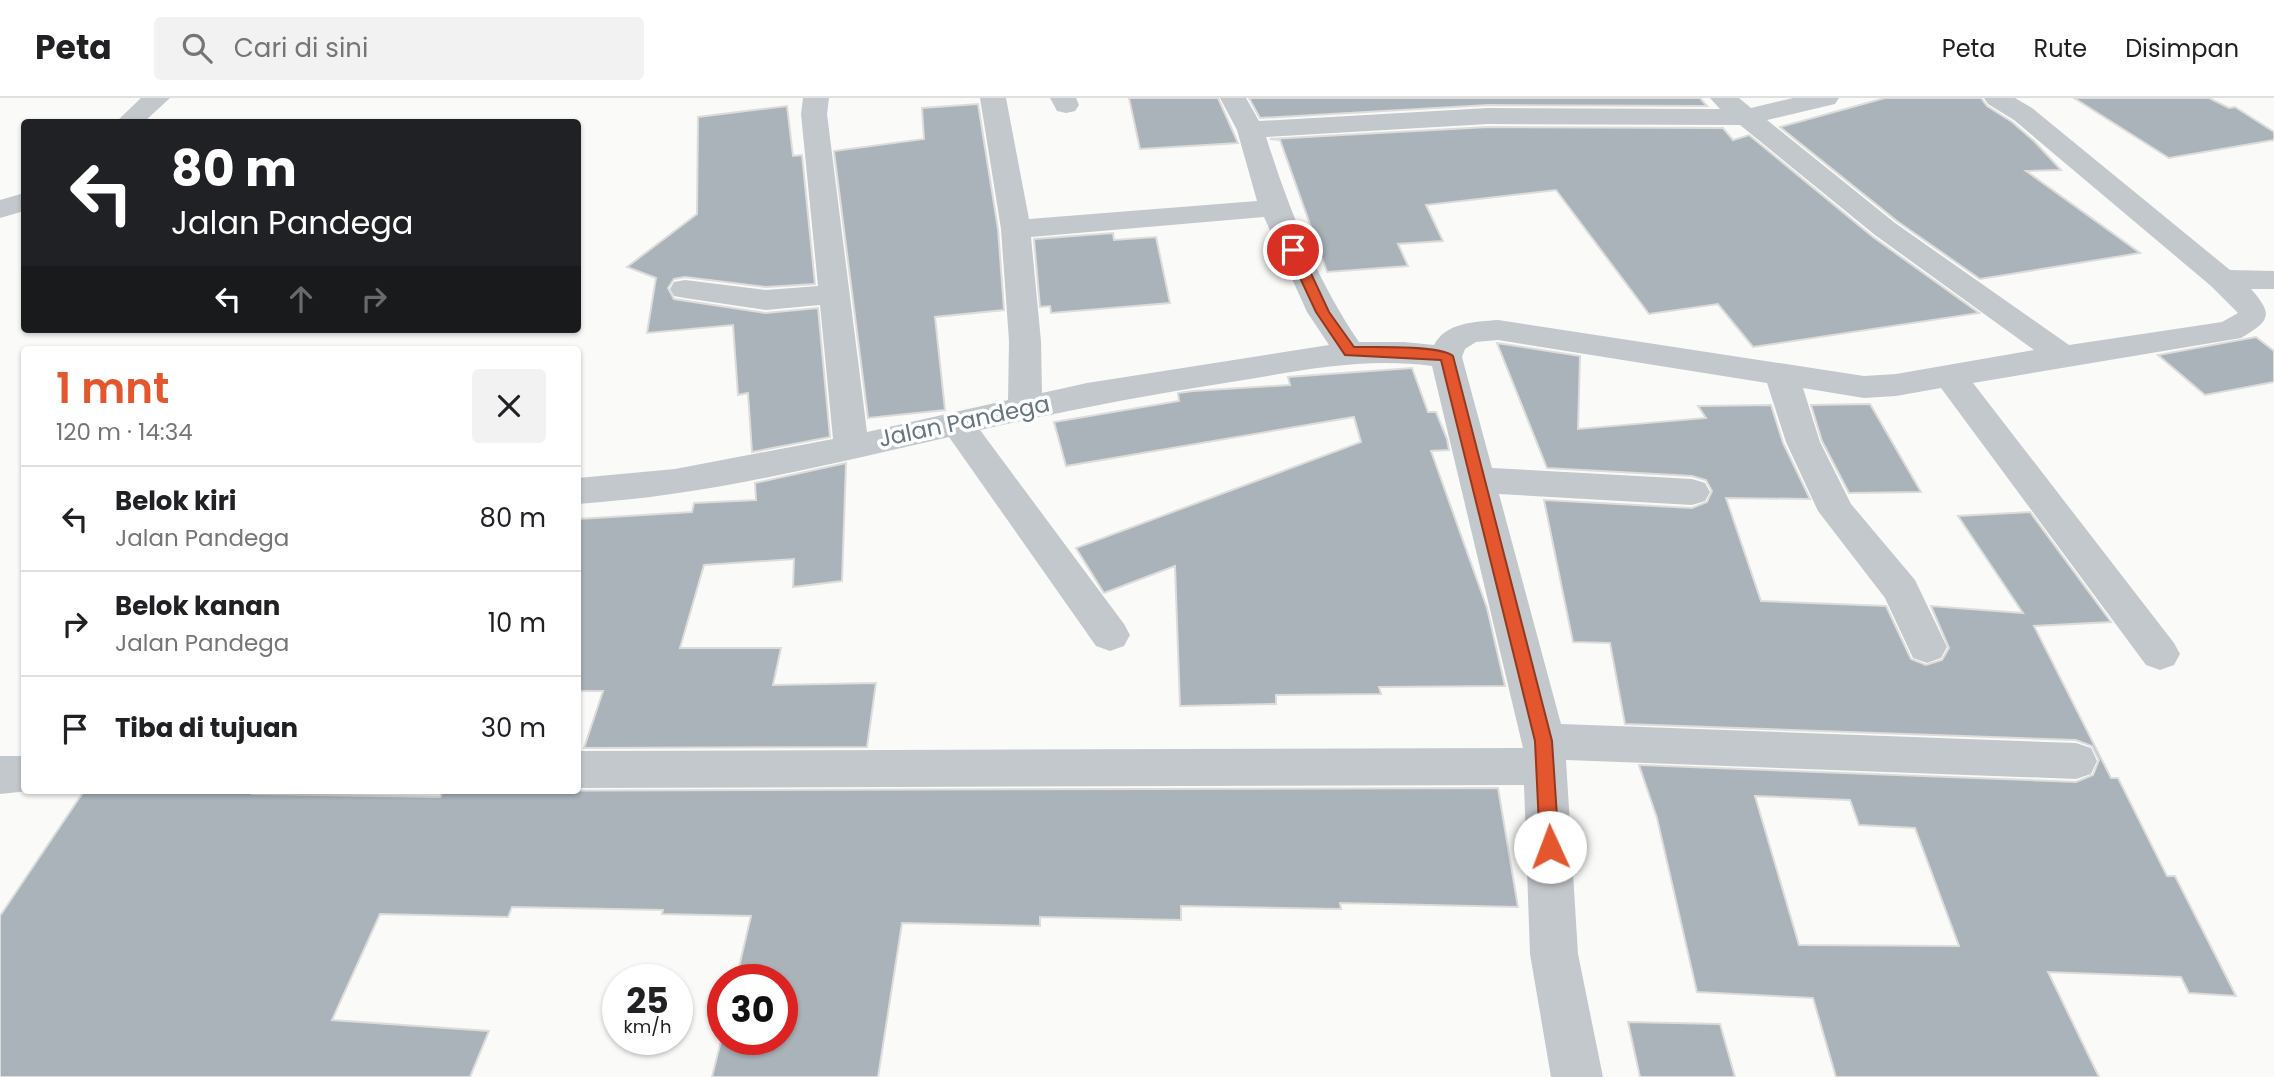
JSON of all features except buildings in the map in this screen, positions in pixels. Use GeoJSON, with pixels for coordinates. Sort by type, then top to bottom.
{"type":"FeatureCollection","features":[{"type":"Feature","properties":{"kind":"street"},"geometry":{"type":"LineString","coordinates":[[132,119],[157,98]]}},
{"type":"Feature","properties":{"kind":"street"},"geometry":{"type":"LineString","coordinates":[[816,98],[814,114],[851,446]]}},
{"type":"Feature","properties":{"kind":"street"},"geometry":{"type":"LineString","coordinates":[[993,98],[1016,229],[1025,341],[1025,408]]}},
{"type":"Feature","properties":{"kind":"street"},"geometry":{"type":"LineString","coordinates":[[1233,98],[1250,130],[1274,208],[1323,312],[1350,352]]}},
{"type":"Feature","properties":{"kind":"street"},"geometry":{"type":"LineString","coordinates":[[1723,98],[1885,229],[2063,356]]}},
{"type":"Feature","properties":{"kind":"street"},"geometry":{"type":"LineString","coordinates":[[1250,130],[1488,116],[1746,117],[1826,98]]}},
{"type":"Feature","properties":{"kind":"street"},"geometry":{"type":"LineString","coordinates":[[1577,1077],[1554,954],[1545,753],[1446,356],[1451,343],[1469,333],[1498,330],[1864,387],[1896,385],[2230,331],[2254,317],[2253,307],[2222,279],[2023,114],[1997,98]]}},
{"type":"Feature","properties":{"kind":"street"},"geometry":{"type":"LineString","coordinates":[[0,209],[21,203]]}},
{"type":"Feature","properties":{"kind":"street"},"geometry":{"type":"LineString","coordinates":[[1016,229],[1274,208]]}},
{"type":"Feature","properties":{"kind":"street"},"geometry":{"type":"LineString","coordinates":[[2222,279],[2274,280]]}},
{"type":"Feature","properties":{"kind":"street"},"geometry":{"type":"LineString","coordinates":[[685,289],[766,300],[835,295]]}},
{"type":"Feature","properties":{"kind":"street","name":"Jalan Pandega"},"geometry":{"type":"LineString","coordinates":[[581,491],[675,482],[778,464],[1087,394],[1350,352],[1404,352],[1446,356]]}},
{"type":"Feature","properties":{"kind":"street"},"geometry":{"type":"LineString","coordinates":[[1781,373],[1803,442],[1836,511],[1901,590],[1927,647]]}},
{"type":"Feature","properties":{"kind":"street"},"geometry":{"type":"LineString","coordinates":[[1950,376],[2160,654]]}},
{"type":"Feature","properties":{"kind":"street"},"geometry":{"type":"LineString","coordinates":[[957,423],[1110,635]]}},
{"type":"Feature","properties":{"kind":"street"},"geometry":{"type":"LineString","coordinates":[[1478,480],[1692,492]]}},
{"type":"Feature","properties":{"kind":"street"},"geometry":{"type":"LineString","coordinates":[[581,770],[1545,753],[2076,761]]}},
{"type":"Feature","properties":{"kind":"street"},"geometry":{"type":"LineString","coordinates":[[0,775],[21,774]]}},
{"type":"Feature","properties":{"kind":"route"},"geometry":{"type":"LineString","coordinates":[[1293,250],[1323,312],[1350,352],[1404,352],[1446,356],[1544,741],[1550,847]]}}]}
